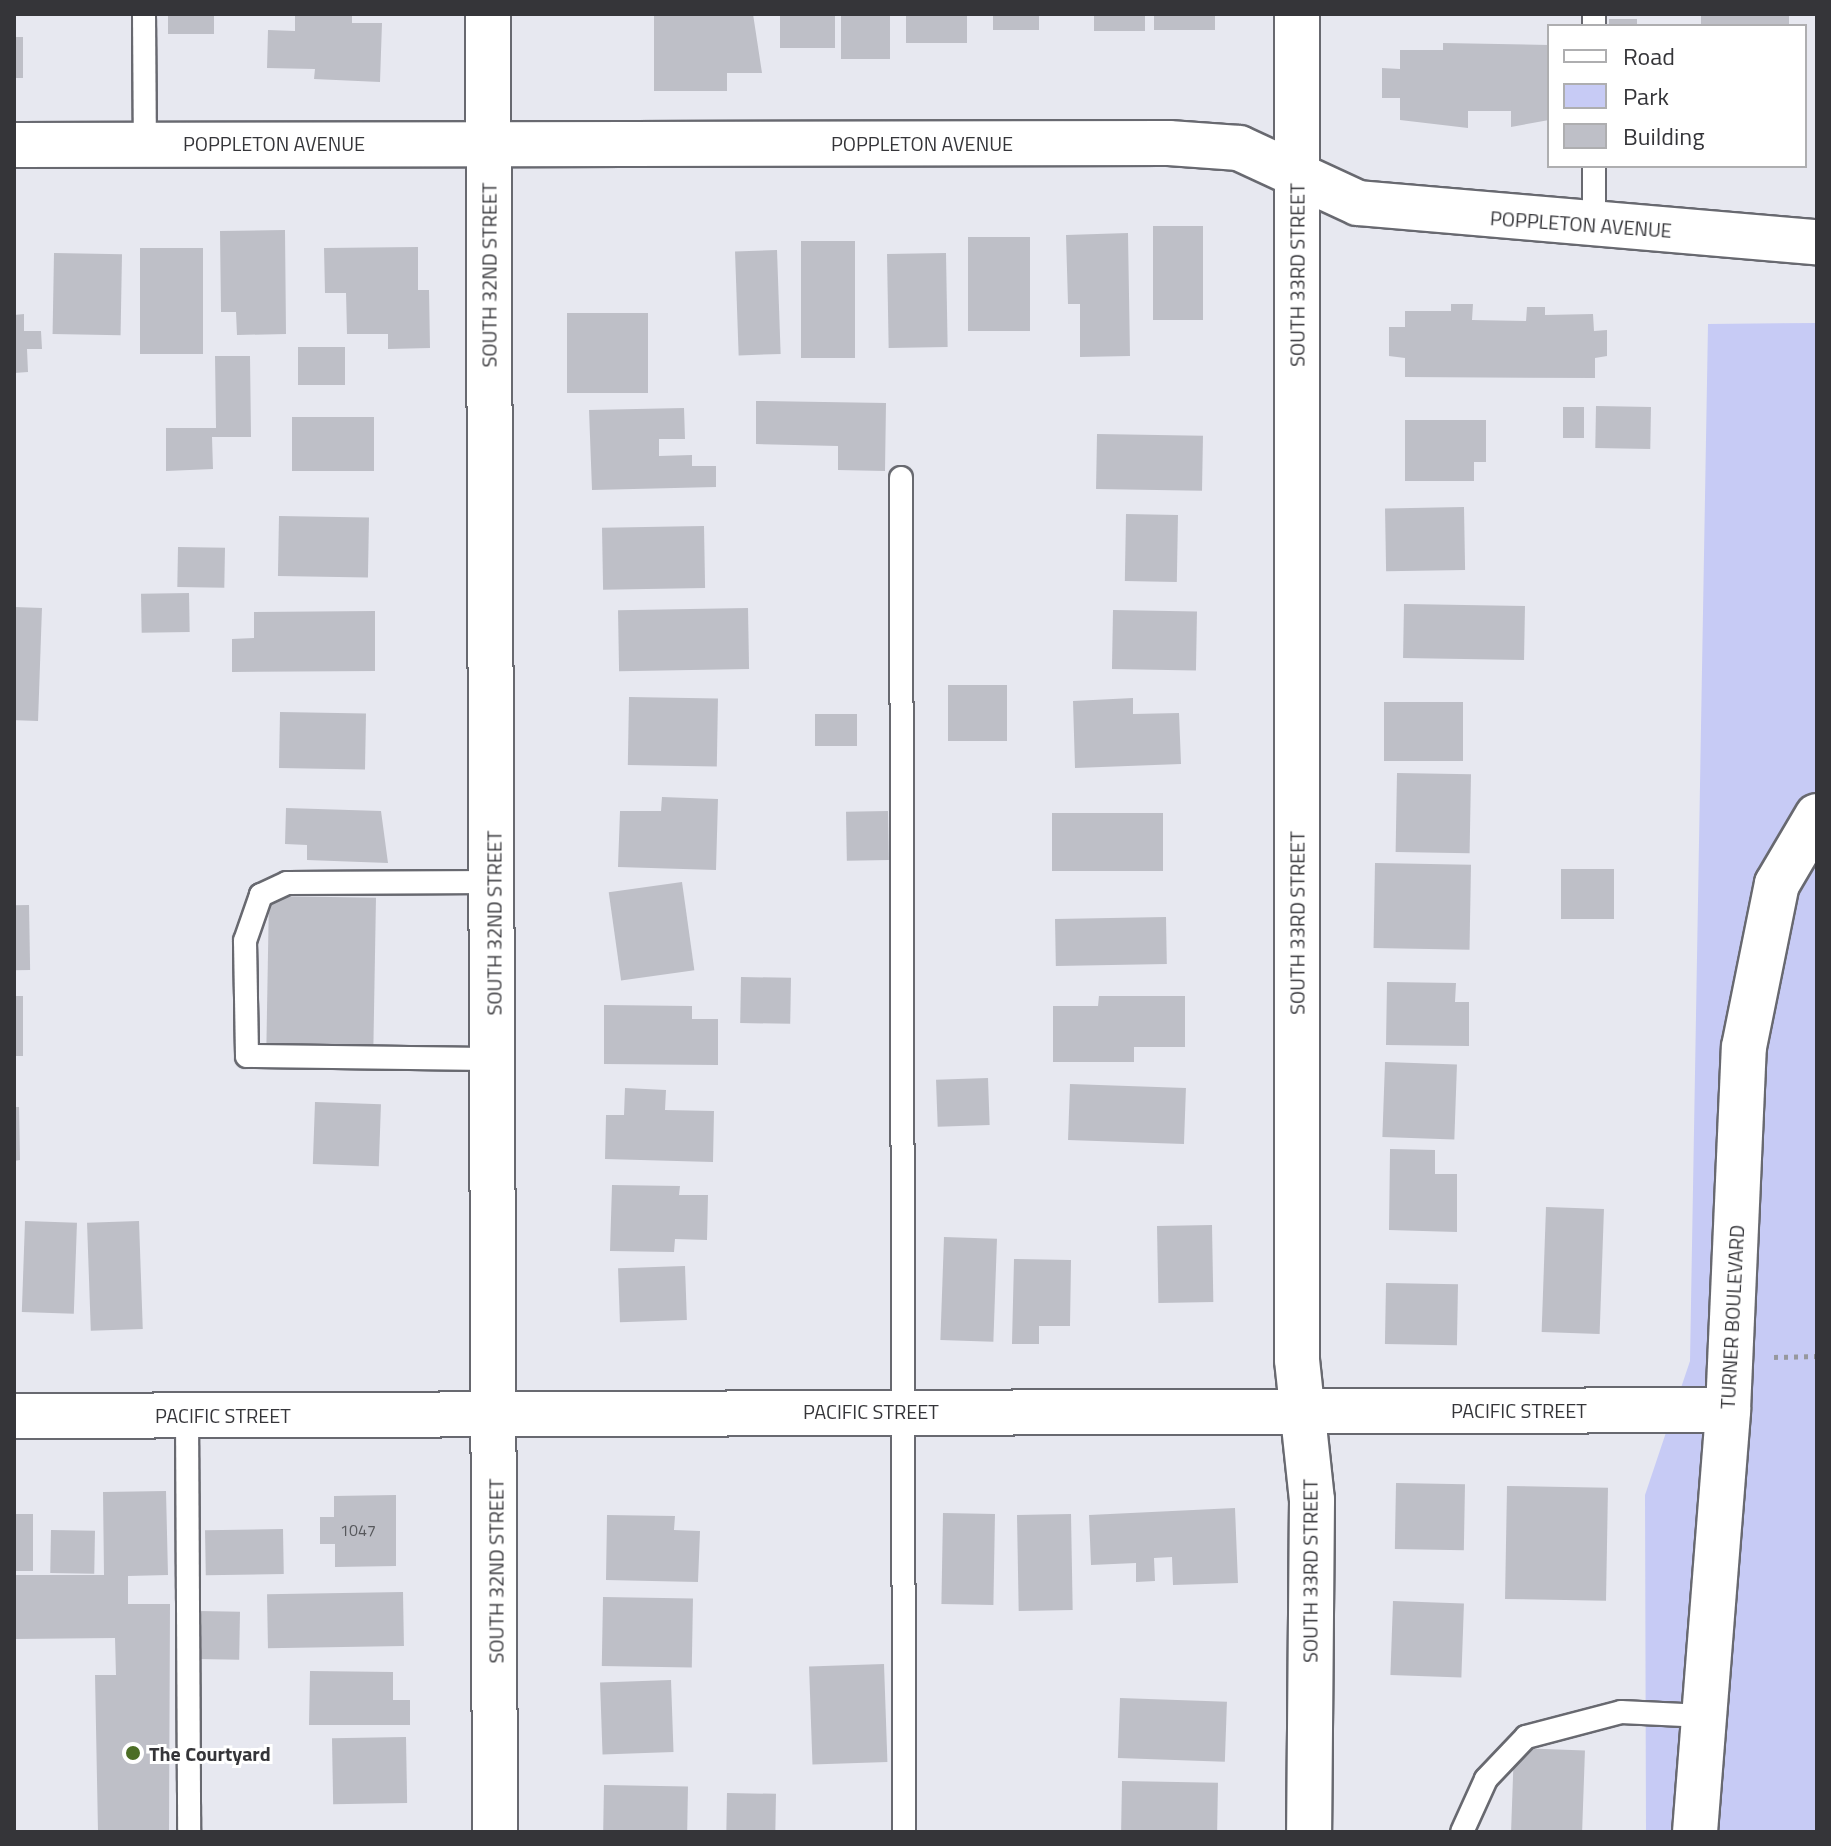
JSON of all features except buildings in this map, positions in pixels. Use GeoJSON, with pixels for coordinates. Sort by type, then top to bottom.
{"type":"FeatureCollection","features":[{"type":"Feature","properties":{"kind":"street","name":"SOUTH 32ND STREET"},"geometry":{"type":"LineString","coordinates":[[488,14],[497,1414],[495,1832]]}},
{"type":"Feature","properties":{"kind":"street","name":"SOUTH 33RD STREET"},"geometry":{"type":"LineString","coordinates":[[1297,14],[1303,1410],[1312,1500],[1309,1832]]}},
{"type":"Feature","properties":{"kind":"street","name":"POPPLETON AVENUE"},"geometry":{"type":"LineString","coordinates":[[14,145],[1169,143],[1239,148],[1358,203],[1817,242]]}},
{"type":"Feature","properties":{"kind":"street","name":"TURNER BOULEVARD"},"geometry":{"type":"LineString","coordinates":[[1695,1832],[1728,1410],[1744,1047],[1757,957],[1789,855],[1817,816]]}},
{"type":"Feature","properties":{"kind":"street","name":"PACIFIC STREET"},"geometry":{"type":"LineString","coordinates":[[14,1416],[1728,1410]]}},
{"type":"Feature","properties":{"kind":"lane"},"geometry":{"type":"LineString","coordinates":[[144,14],[145,144]]}},
{"type":"Feature","properties":{"kind":"lane"},"geometry":{"type":"LineString","coordinates":[[1594,168],[1594,225]]}},
{"type":"Feature","properties":{"kind":"lane"},"geometry":{"type":"LineString","coordinates":[[901,478],[906,1411],[904,1832]]}},
{"type":"Feature","properties":{"kind":"lane"},"geometry":{"type":"LineString","coordinates":[[493,882],[287,883],[261,895],[245,941],[247,1056],[495,1059]]}},
{"type":"Feature","properties":{"kind":"lane"},"geometry":{"type":"LineString","coordinates":[[187,1415],[189,1832]]}},
{"type":"Feature","properties":{"kind":"lane"},"geometry":{"type":"LineString","coordinates":[[1462,1832],[1486,1779],[1526,1737],[1621,1712],[1704,1716]]}},
{"type":"Feature","properties":{"kind":"green space"},"geometry":{"type":"Polygon","coordinates":[[[1817,323],[1817,1832],[1646,1832],[1645,1495],[1690,1361],[1708,324],[1817,323]]]}},
{"type":"Feature","properties":{"kind":"place","name":"The Courtyard"},"geometry":{"type":"Point","coordinates":[133,1753]}}]}
